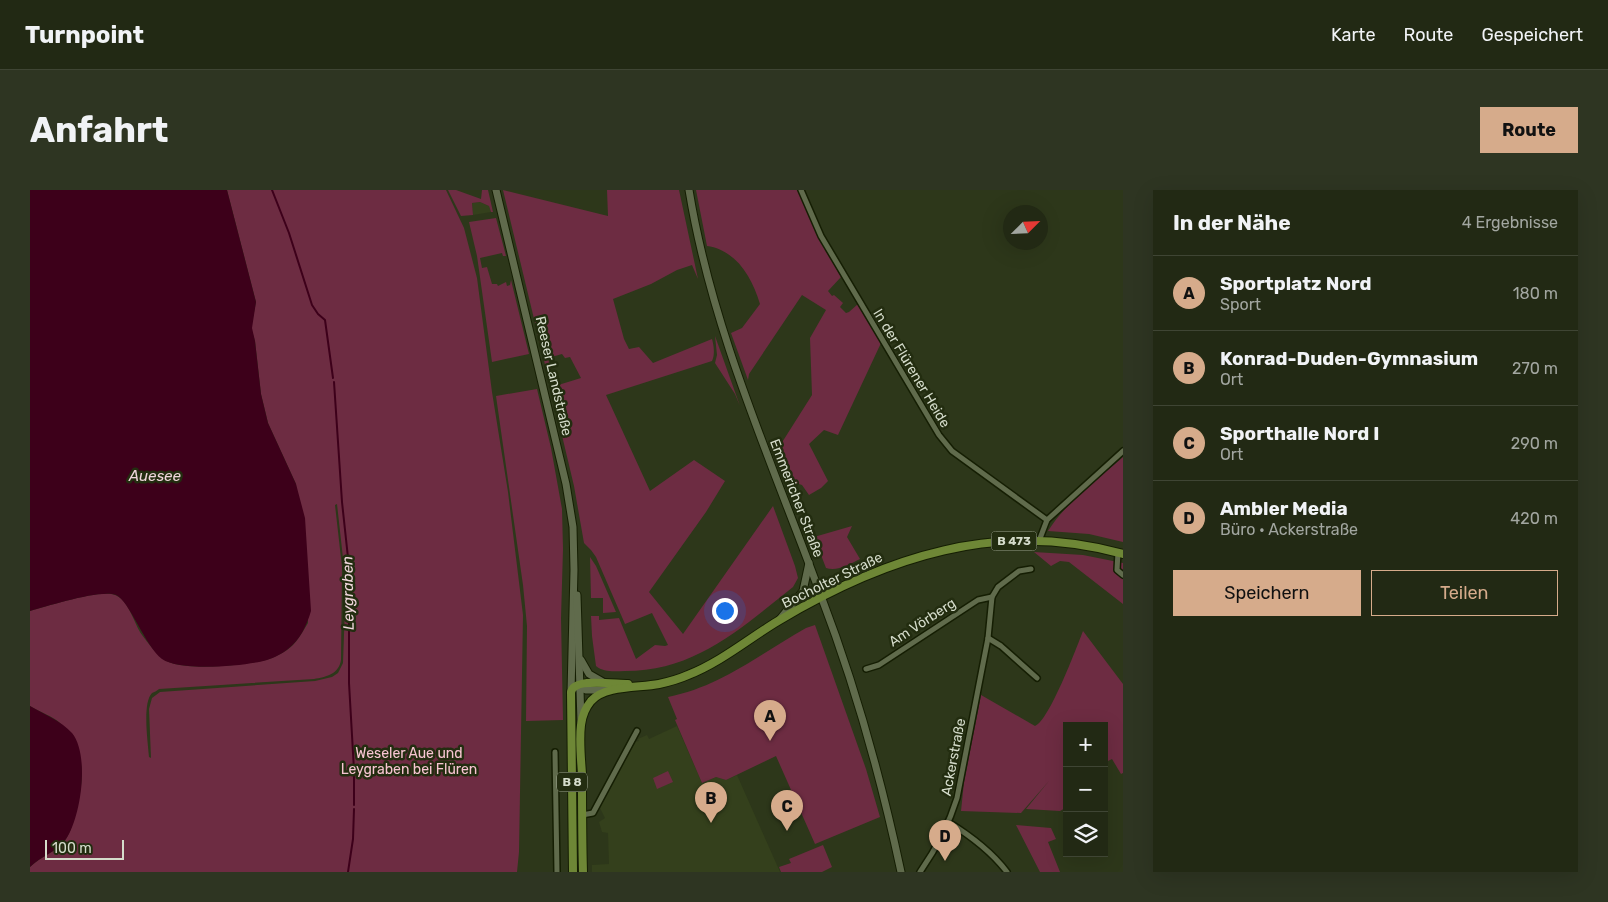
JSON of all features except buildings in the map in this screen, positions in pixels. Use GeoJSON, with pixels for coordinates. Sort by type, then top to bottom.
{"type":"FeatureCollection","features":[{"type":"Feature","properties":{"kind":"main road","name":"Reeser Landstraße"},"geometry":{"type":"LineString","coordinates":[[496,190],[566,484],[572,527],[575,687],[573,872]]}},
{"type":"Feature","properties":{"kind":"main road","name":"Emmericher Straße"},"geometry":{"type":"LineString","coordinates":[[688,190],[694,225],[716,311],[753,419],[822,597],[887,807],[901,872]]}},
{"type":"Feature","properties":{"kind":"main road","name":"Bocholter Straße"},"geometry":{"type":"LineString","coordinates":[[575,687],[660,684],[687,676],[712,664],[779,621],[822,597],[876,571],[907,559],[939,551],[986,543],[1039,541],[1083,545],[1121,553]]}},
{"type":"Feature","properties":{"kind":"main road"},"geometry":{"type":"LineString","coordinates":[[779,621],[802,591],[809,563]]}},
{"type":"Feature","properties":{"kind":"main road","name":"Reeser Landstraße"},"geometry":{"type":"LineString","coordinates":[[574,570],[578,612],[579,654],[575,687],[581,725],[583,872]]}},
{"type":"Feature","properties":{"kind":"main road"},"geometry":{"type":"LineString","coordinates":[[579,654],[583,666],[589,674],[606,687]]}},
{"type":"Feature","properties":{"kind":"main road","name":"B 8"},"geometry":{"type":"LineString","coordinates":[[581,725],[590,702],[606,687]]}},
{"type":"Feature","properties":{"kind":"street","name":"In der Flürener Heide"},"geometry":{"type":"LineString","coordinates":[[801,190],[821,236],[939,435],[952,451],[1048,520]]}},
{"type":"Feature","properties":{"kind":"street"},"geometry":{"type":"LineString","coordinates":[[1039,541],[1048,520],[1123,451]]}},
{"type":"Feature","properties":{"kind":"street","name":"Bocholter Straße"},"geometry":{"type":"LineString","coordinates":[[1121,553],[1117,570],[1123,575]]}},
{"type":"Feature","properties":{"kind":"street"},"geometry":{"type":"LineString","coordinates":[[992,597],[998,587],[1019,571],[1031,569]]}},
{"type":"Feature","properties":{"kind":"street","name":"Ackerstraße"},"geometry":{"type":"LineString","coordinates":[[920,872],[948,822],[957,798],[988,638],[992,597]]}},
{"type":"Feature","properties":{"kind":"street","name":"Am Vörberg"},"geometry":{"type":"LineString","coordinates":[[866,669],[878,665],[978,600],[992,597]]}},
{"type":"Feature","properties":{"kind":"street"},"geometry":{"type":"LineString","coordinates":[[988,638],[1001,646],[1037,678]]}},
{"type":"Feature","properties":{"kind":"street"},"geometry":{"type":"LineString","coordinates":[[582,814],[593,813],[637,731]]}},
{"type":"Feature","properties":{"kind":"street"},"geometry":{"type":"LineString","coordinates":[[555,752],[556,872]]}},
{"type":"Feature","properties":{"kind":"street"},"geometry":{"type":"LineString","coordinates":[[948,822],[981,844],[999,861],[1007,872]]}},
{"type":"Feature","properties":{"kind":"shaded area"},"geometry":{"type":"Polygon","coordinates":[[[480,202],[489,206],[491,212],[473,215],[472,203],[480,202]]]}},
{"type":"Feature","properties":{"kind":"shaded area"},"geometry":{"type":"Polygon","coordinates":[[[677,726],[702,783],[716,777],[726,780],[737,775],[780,872],[592,872],[592,865],[609,864],[608,833],[602,832],[599,822],[605,818],[599,806],[635,742],[647,735],[649,739],[677,726]]]}},
{"type":"Feature","properties":{"kind":"green space","name":"Weseler Aue und Leygraben bei Flüren"},"geometry":{"type":"Polygon","coordinates":[[[227,190],[446,190],[464,228],[477,278],[508,492],[523,615],[519,852],[517,872],[30,872],[30,867],[66,839],[73,824],[82,780],[82,771],[78,756],[60,723],[30,706],[30,611],[86,596],[98,594],[115,595],[124,602],[142,635],[162,658],[170,663],[196,667],[243,664],[266,660],[290,648],[308,623],[296,484],[268,423],[261,394],[255,341],[251,328],[256,302],[227,190]],[[337,504],[335,505],[342,567],[341,660],[335,672],[314,679],[159,689],[152,693],[147,705],[146,724],[149,757],[151,758],[149,709],[152,698],[160,692],[315,681],[332,677],[338,673],[343,663],[344,567],[337,504]]]}},
{"type":"Feature","properties":{"kind":"green space"},"geometry":{"type":"Polygon","coordinates":[[[448,190],[456,190],[481,199],[482,190],[488,190],[493,212],[491,212],[489,206],[480,202],[472,203],[473,215],[461,216],[448,190]]]}},
{"type":"Feature","properties":{"kind":"green space"},"geometry":{"type":"Polygon","coordinates":[[[503,190],[608,216],[607,190],[679,190],[698,279],[692,265],[613,299],[624,339],[629,349],[639,347],[653,363],[712,339],[713,359],[712,361],[606,395],[650,491],[694,460],[725,481],[706,512],[649,592],[683,634],[773,506],[798,578],[793,587],[736,632],[696,655],[674,664],[650,669],[625,671],[603,670],[596,666],[591,616],[599,616],[599,620],[619,618],[636,659],[655,645],[668,645],[652,613],[625,624],[596,557],[584,543],[574,486],[550,385],[555,386],[581,378],[570,357],[565,358],[562,354],[548,358],[552,377],[548,377],[503,190]]]}},
{"type":"Feature","properties":{"kind":"green space"},"geometry":{"type":"Polygon","coordinates":[[[696,190],[798,190],[818,236],[841,277],[828,291],[843,303],[840,307],[846,313],[858,304],[881,343],[838,435],[824,430],[809,444],[828,481],[809,495],[802,485],[789,481],[779,457],[782,452],[781,444],[812,395],[810,338],[826,310],[802,295],[749,374],[748,380],[731,333],[742,328],[760,304],[752,284],[741,266],[726,253],[707,246],[696,190]]]}},
{"type":"Feature","properties":{"kind":"green space"},"geometry":{"type":"Polygon","coordinates":[[[496,218],[506,256],[503,256],[502,253],[480,258],[482,268],[487,267],[492,284],[497,284],[498,286],[506,282],[507,286],[510,285],[511,280],[529,354],[492,362],[477,256],[469,222],[496,218]]]}},
{"type":"Feature","properties":{"kind":"green space"},"geometry":{"type":"Polygon","coordinates":[[[715,336],[740,406],[735,394],[715,363],[717,355],[715,336]]]}},
{"type":"Feature","properties":{"kind":"green space"},"geometry":{"type":"Polygon","coordinates":[[[537,389],[551,448],[562,509],[561,618],[563,720],[526,721],[527,626],[523,585],[496,396],[537,389]]]}},
{"type":"Feature","properties":{"kind":"green space"},"geometry":{"type":"Polygon","coordinates":[[[1123,457],[1123,542],[1089,534],[1048,531],[1073,500],[1123,457]]]}},
{"type":"Feature","properties":{"kind":"green space"},"geometry":{"type":"Polygon","coordinates":[[[852,526],[847,537],[860,559],[839,568],[826,568],[814,537],[852,526]]]}},
{"type":"Feature","properties":{"kind":"green space"},"geometry":{"type":"Polygon","coordinates":[[[1034,552],[1083,555],[1123,563],[1123,604],[1069,562],[1060,561],[1051,566],[1034,552]]]}},
{"type":"Feature","properties":{"kind":"green space"},"geometry":{"type":"Polygon","coordinates":[[[590,557],[596,566],[616,612],[603,613],[603,598],[591,598],[590,557]]]}},
{"type":"Feature","properties":{"kind":"green space"},"geometry":{"type":"Polygon","coordinates":[[[815,625],[866,769],[880,817],[815,844],[776,756],[726,780],[716,777],[702,783],[675,720],[677,719],[668,697],[705,686],[722,678],[806,628],[815,625]]]}},
{"type":"Feature","properties":{"kind":"green space"},"geometry":{"type":"Polygon","coordinates":[[[1083,631],[1123,684],[1123,773],[1121,774],[1112,759],[1108,761],[1108,722],[1063,722],[1063,809],[1060,811],[1026,809],[1049,781],[1021,813],[961,811],[964,782],[981,695],[1035,726],[1047,712],[1083,631]]]}},
{"type":"Feature","properties":{"kind":"green space"},"geometry":{"type":"Polygon","coordinates":[[[668,771],[673,782],[657,789],[653,778],[668,771]]]}},
{"type":"Feature","properties":{"kind":"green space"},"geometry":{"type":"Polygon","coordinates":[[[1016,825],[1051,828],[1056,839],[1048,842],[1060,872],[1040,872],[1016,825]]]}},
{"type":"Feature","properties":{"kind":"green space"},"geometry":{"type":"Polygon","coordinates":[[[823,845],[832,867],[822,872],[781,872],[779,867],[791,863],[789,859],[823,845]]]}},
{"type":"Feature","properties":{"kind":"water","name":"Auesee"},"geometry":{"type":"Polygon","coordinates":[[[30,190],[227,190],[256,302],[252,328],[261,394],[268,423],[296,484],[305,518],[311,611],[299,637],[286,651],[270,659],[230,666],[198,667],[183,665],[162,659],[156,653],[126,605],[116,595],[99,594],[87,596],[30,611],[30,190]]]}},
{"type":"Feature","properties":{"kind":"water"},"geometry":{"type":"Polygon","coordinates":[[[30,706],[58,721],[72,733],[78,743],[82,770],[76,816],[66,839],[30,867],[30,706]]]}},
{"type":"Feature","properties":{"kind":"waterway","name":"Leygraben"},"geometry":{"type":"LineString","coordinates":[[272,190],[289,233],[312,305],[325,320],[333,378]]}},
{"type":"Feature","properties":{"kind":"waterway","name":"Leygraben"},"geometry":{"type":"LineString","coordinates":[[334,382],[342,502],[349,567],[349,683],[354,805]]}},
{"type":"Feature","properties":{"kind":"waterway","name":"Leygraben"},"geometry":{"type":"LineString","coordinates":[[348,872],[353,839],[354,809]]}},
{"type":"Feature","properties":{"kind":"place","name":"Sportplatz Nord"},"geometry":{"type":"Point","coordinates":[770,741]}},
{"type":"Feature","properties":{"kind":"place","name":"Konrad-Duden-Gymnasium"},"geometry":{"type":"Point","coordinates":[711,823]}},
{"type":"Feature","properties":{"kind":"place","name":"Sporthalle Nord I"},"geometry":{"type":"Point","coordinates":[787,831]}},
{"type":"Feature","properties":{"kind":"place","name":"Ambler Media"},"geometry":{"type":"Point","coordinates":[945,861]}}]}
